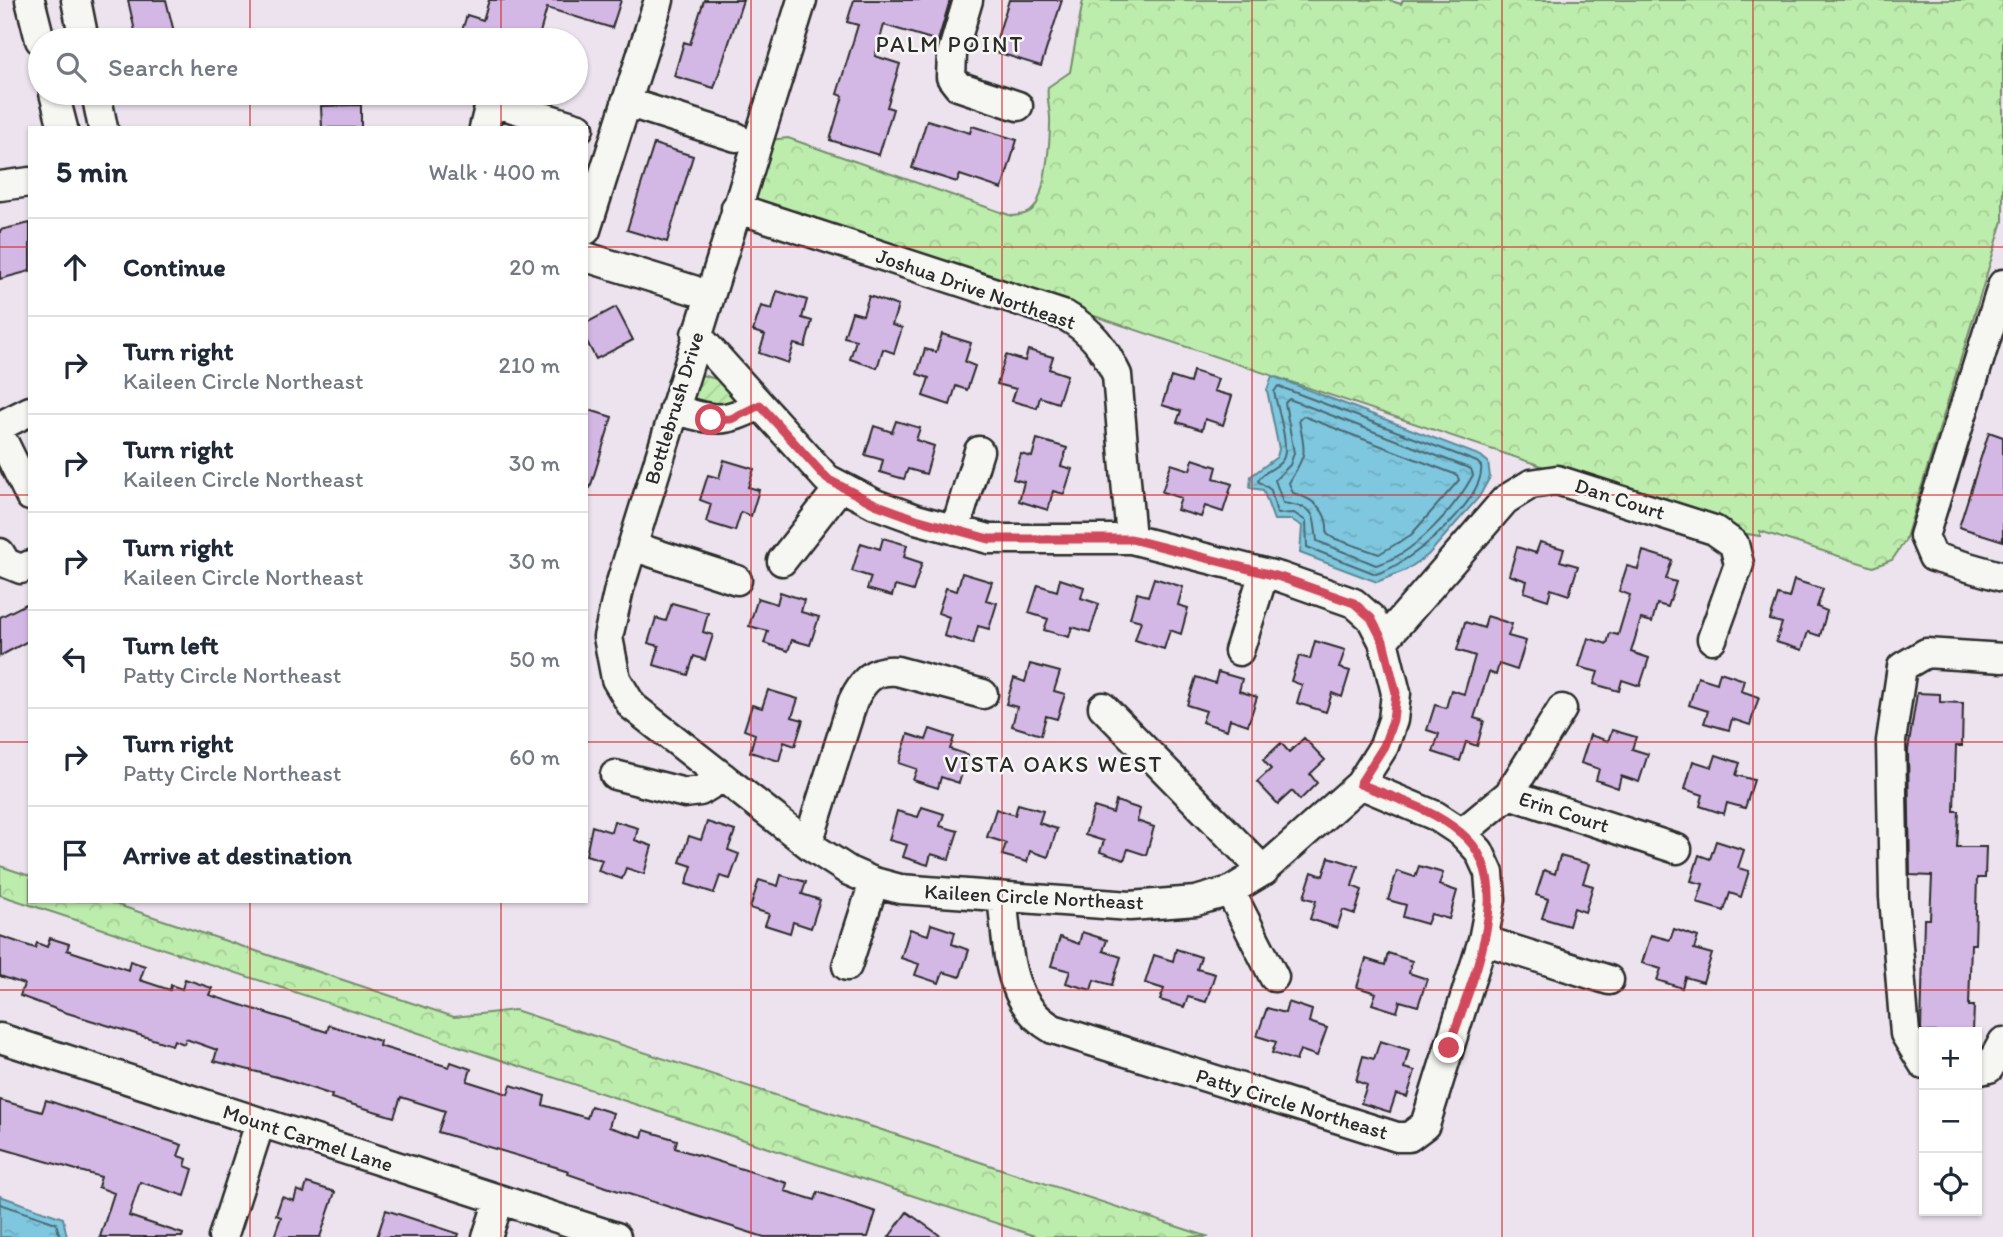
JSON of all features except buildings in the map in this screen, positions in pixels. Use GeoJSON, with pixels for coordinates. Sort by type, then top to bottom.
{"type":"FeatureCollection","features":[{"type":"Feature","properties":{"kind":"street"},"geometry":{"type":"LineString","coordinates":[[30,0],[37,28]]}},
{"type":"Feature","properties":{"kind":"street"},"geometry":{"type":"LineString","coordinates":[[76,0],[82,28]]}},
{"type":"Feature","properties":{"kind":"street"},"geometry":{"type":"LineString","coordinates":[[588,217],[591,198],[615,138],[659,0]]}},
{"type":"Feature","properties":{"kind":"street","name":"Bottlebrush Drive"},"geometry":{"type":"LineString","coordinates":[[723,777],[632,706],[616,680],[608,636],[632,546],[696,334],[802,0]]}},
{"type":"Feature","properties":{"kind":"street"},"geometry":{"type":"LineString","coordinates":[[968,0],[952,54],[950,77],[958,86],[1018,106]]}},
{"type":"Feature","properties":{"kind":"street"},"geometry":{"type":"LineString","coordinates":[[626,102],[736,137]]}},
{"type":"Feature","properties":{"kind":"street"},"geometry":{"type":"LineString","coordinates":[[57,105],[62,126]]}},
{"type":"Feature","properties":{"kind":"street"},"geometry":{"type":"LineString","coordinates":[[98,105],[103,126]]}},
{"type":"Feature","properties":{"kind":"street"},"geometry":{"type":"LineString","coordinates":[[484,126],[488,112],[498,105]]}},
{"type":"Feature","properties":{"kind":"street"},"geometry":{"type":"LineString","coordinates":[[503,105],[572,126]]}},
{"type":"Feature","properties":{"kind":"street"},"geometry":{"type":"LineString","coordinates":[[588,131],[615,138]]}},
{"type":"Feature","properties":{"kind":"street"},"geometry":{"type":"LineString","coordinates":[[0,186],[28,183]]}},
{"type":"Feature","properties":{"kind":"street","name":"Joshua Drive Northeast"},"geometry":{"type":"LineString","coordinates":[[736,208],[1066,316],[1089,330],[1106,353],[1117,375],[1131,539]]}},
{"type":"Feature","properties":{"kind":"street"},"geometry":{"type":"LineString","coordinates":[[588,258],[693,290]]}},
{"type":"Feature","properties":{"kind":"street"},"geometry":{"type":"LineString","coordinates":[[2003,284],[1924,536],[1933,557],[2003,577]]}},
{"type":"Feature","properties":{"kind":"street","name":"Kaileen Circle Northeast"},"geometry":{"type":"LineString","coordinates":[[696,334],[827,479],[840,487],[906,516],[989,539],[1131,539],[1264,573],[1354,603],[1371,618],[1383,641],[1396,693],[1393,720],[1384,746],[1360,784],[1264,871],[1230,891],[1196,901],[1130,906],[900,889],[849,871],[723,777]]}},
{"type":"Feature","properties":{"kind":"street"},"geometry":{"type":"LineString","coordinates":[[674,409],[711,420],[731,419],[760,405]]}},
{"type":"Feature","properties":{"kind":"street"},"geometry":{"type":"LineString","coordinates":[[0,426],[28,412]]}},
{"type":"Feature","properties":{"kind":"street"},"geometry":{"type":"LineString","coordinates":[[0,435],[28,491]]}},
{"type":"Feature","properties":{"kind":"street"},"geometry":{"type":"LineString","coordinates":[[955,530],[979,451]]}},
{"type":"Feature","properties":{"kind":"street","name":"Dan Court"},"geometry":{"type":"LineString","coordinates":[[1383,641],[1506,500],[1531,484],[1557,480],[1714,530],[1734,544],[1739,564],[1712,639]]}},
{"type":"Feature","properties":{"kind":"street"},"geometry":{"type":"LineString","coordinates":[[782,561],[840,487]]}},
{"type":"Feature","properties":{"kind":"street"},"geometry":{"type":"LineString","coordinates":[[632,546],[737,580]]}},
{"type":"Feature","properties":{"kind":"street"},"geometry":{"type":"LineString","coordinates":[[0,553],[6,563],[21,569],[28,566]]}},
{"type":"Feature","properties":{"kind":"street"},"geometry":{"type":"LineString","coordinates":[[1239,651],[1264,573]]}},
{"type":"Feature","properties":{"kind":"street"},"geometry":{"type":"LineString","coordinates":[[1919,1057],[1905,1034],[1894,897],[1891,741],[1902,667],[1926,653],[2003,658]]}},
{"type":"Feature","properties":{"kind":"street"},"geometry":{"type":"LineString","coordinates":[[808,843],[853,701],[866,679],[885,670],[897,671],[982,694]]}},
{"type":"Feature","properties":{"kind":"street"},"geometry":{"type":"LineString","coordinates":[[1103,707],[1264,871]]}},
{"type":"Feature","properties":{"kind":"street"},"geometry":{"type":"LineString","coordinates":[[1509,794],[1562,709]]}},
{"type":"Feature","properties":{"kind":"street"},"geometry":{"type":"LineString","coordinates":[[615,775],[685,793],[700,792],[723,777]]}},
{"type":"Feature","properties":{"kind":"street","name":"Patty Circle Northeast"},"geometry":{"type":"LineString","coordinates":[[1002,898],[1015,984],[1027,1011],[1040,1022],[1053,1029],[1397,1137],[1409,1137],[1425,1125],[1483,940],[1491,899],[1489,873],[1479,851],[1462,833],[1436,816],[1360,784]]}},
{"type":"Feature","properties":{"kind":"street","name":"Erin Court"},"geometry":{"type":"LineString","coordinates":[[1462,833],[1509,794],[1677,849]]}},
{"type":"Feature","properties":{"kind":"street"},"geometry":{"type":"LineString","coordinates":[[848,966],[874,882]]}},
{"type":"Feature","properties":{"kind":"street"},"geometry":{"type":"LineString","coordinates":[[1230,891],[1274,977]]}},
{"type":"Feature","properties":{"kind":"street"},"geometry":{"type":"LineString","coordinates":[[1483,940],[1609,980]]}},
{"type":"Feature","properties":{"kind":"street","name":"Mount Carmel Lane"},"geometry":{"type":"LineString","coordinates":[[0,1038],[615,1237]]}},
{"type":"Feature","properties":{"kind":"street"},"geometry":{"type":"LineString","coordinates":[[1982,1070],[1989,1068],[2003,1042]]}},
{"type":"Feature","properties":{"kind":"street"},"geometry":{"type":"LineString","coordinates":[[223,1237],[260,1123]]}},
{"type":"Feature","properties":{"kind":"street"},"geometry":{"type":"LineString","coordinates":[[487,1237],[499,1201]]}},
{"type":"Feature","properties":{"kind":"green space"},"geometry":{"type":"Polygon","coordinates":[[[1083,0],[1388,0],[1401,4],[1403,0],[2003,0],[2003,221],[1905,541],[1892,560],[1873,567],[1760,531],[1760,536],[1741,533],[755,202],[754,194],[769,140],[788,138],[1012,216],[1029,212],[1039,198],[1046,166],[1050,119],[1048,87],[1070,72],[1083,0]]]}},
{"type":"Feature","properties":{"kind":"green space"},"geometry":{"type":"Polygon","coordinates":[[[694,373],[731,383],[740,394],[733,409],[695,402],[687,395],[694,373]]]}},
{"type":"Feature","properties":{"kind":"green space"},"geometry":{"type":"Polygon","coordinates":[[[0,866],[28,875],[28,903],[112,903],[454,1017],[515,1010],[1209,1237],[1038,1237],[0,895],[0,866]]]}},
{"type":"Feature","properties":{"kind":"water"},"geometry":{"type":"Polygon","coordinates":[[[1272,376],[1481,456],[1488,462],[1490,477],[1479,497],[1428,555],[1406,570],[1377,582],[1300,553],[1302,526],[1292,520],[1274,520],[1263,490],[1250,488],[1251,476],[1277,457],[1279,449],[1267,390],[1272,376]]]}},
{"type":"Feature","properties":{"kind":"water"},"geometry":{"type":"Polygon","coordinates":[[[0,1196],[63,1218],[67,1237],[0,1237],[0,1196]]]}},
{"type":"Feature","properties":{"kind":"district","name":"PALM POINT"},"geometry":{"type":"Point","coordinates":[950,44]}},
{"type":"Feature","properties":{"kind":"district","name":"VISTA OAKS WEST"},"geometry":{"type":"Point","coordinates":[1054,764]}},
{"type":"Feature","properties":{"kind":"route"},"geometry":{"type":"LineString","coordinates":[[711,420],[731,419],[760,405],[827,479],[875,504],[916,519],[989,539],[1131,539],[1280,577],[1354,603],[1371,618],[1383,641],[1396,693],[1393,720],[1384,746],[1360,784],[1436,816],[1462,833],[1479,851],[1489,873],[1491,899],[1483,940],[1449,1048]]}}]}
